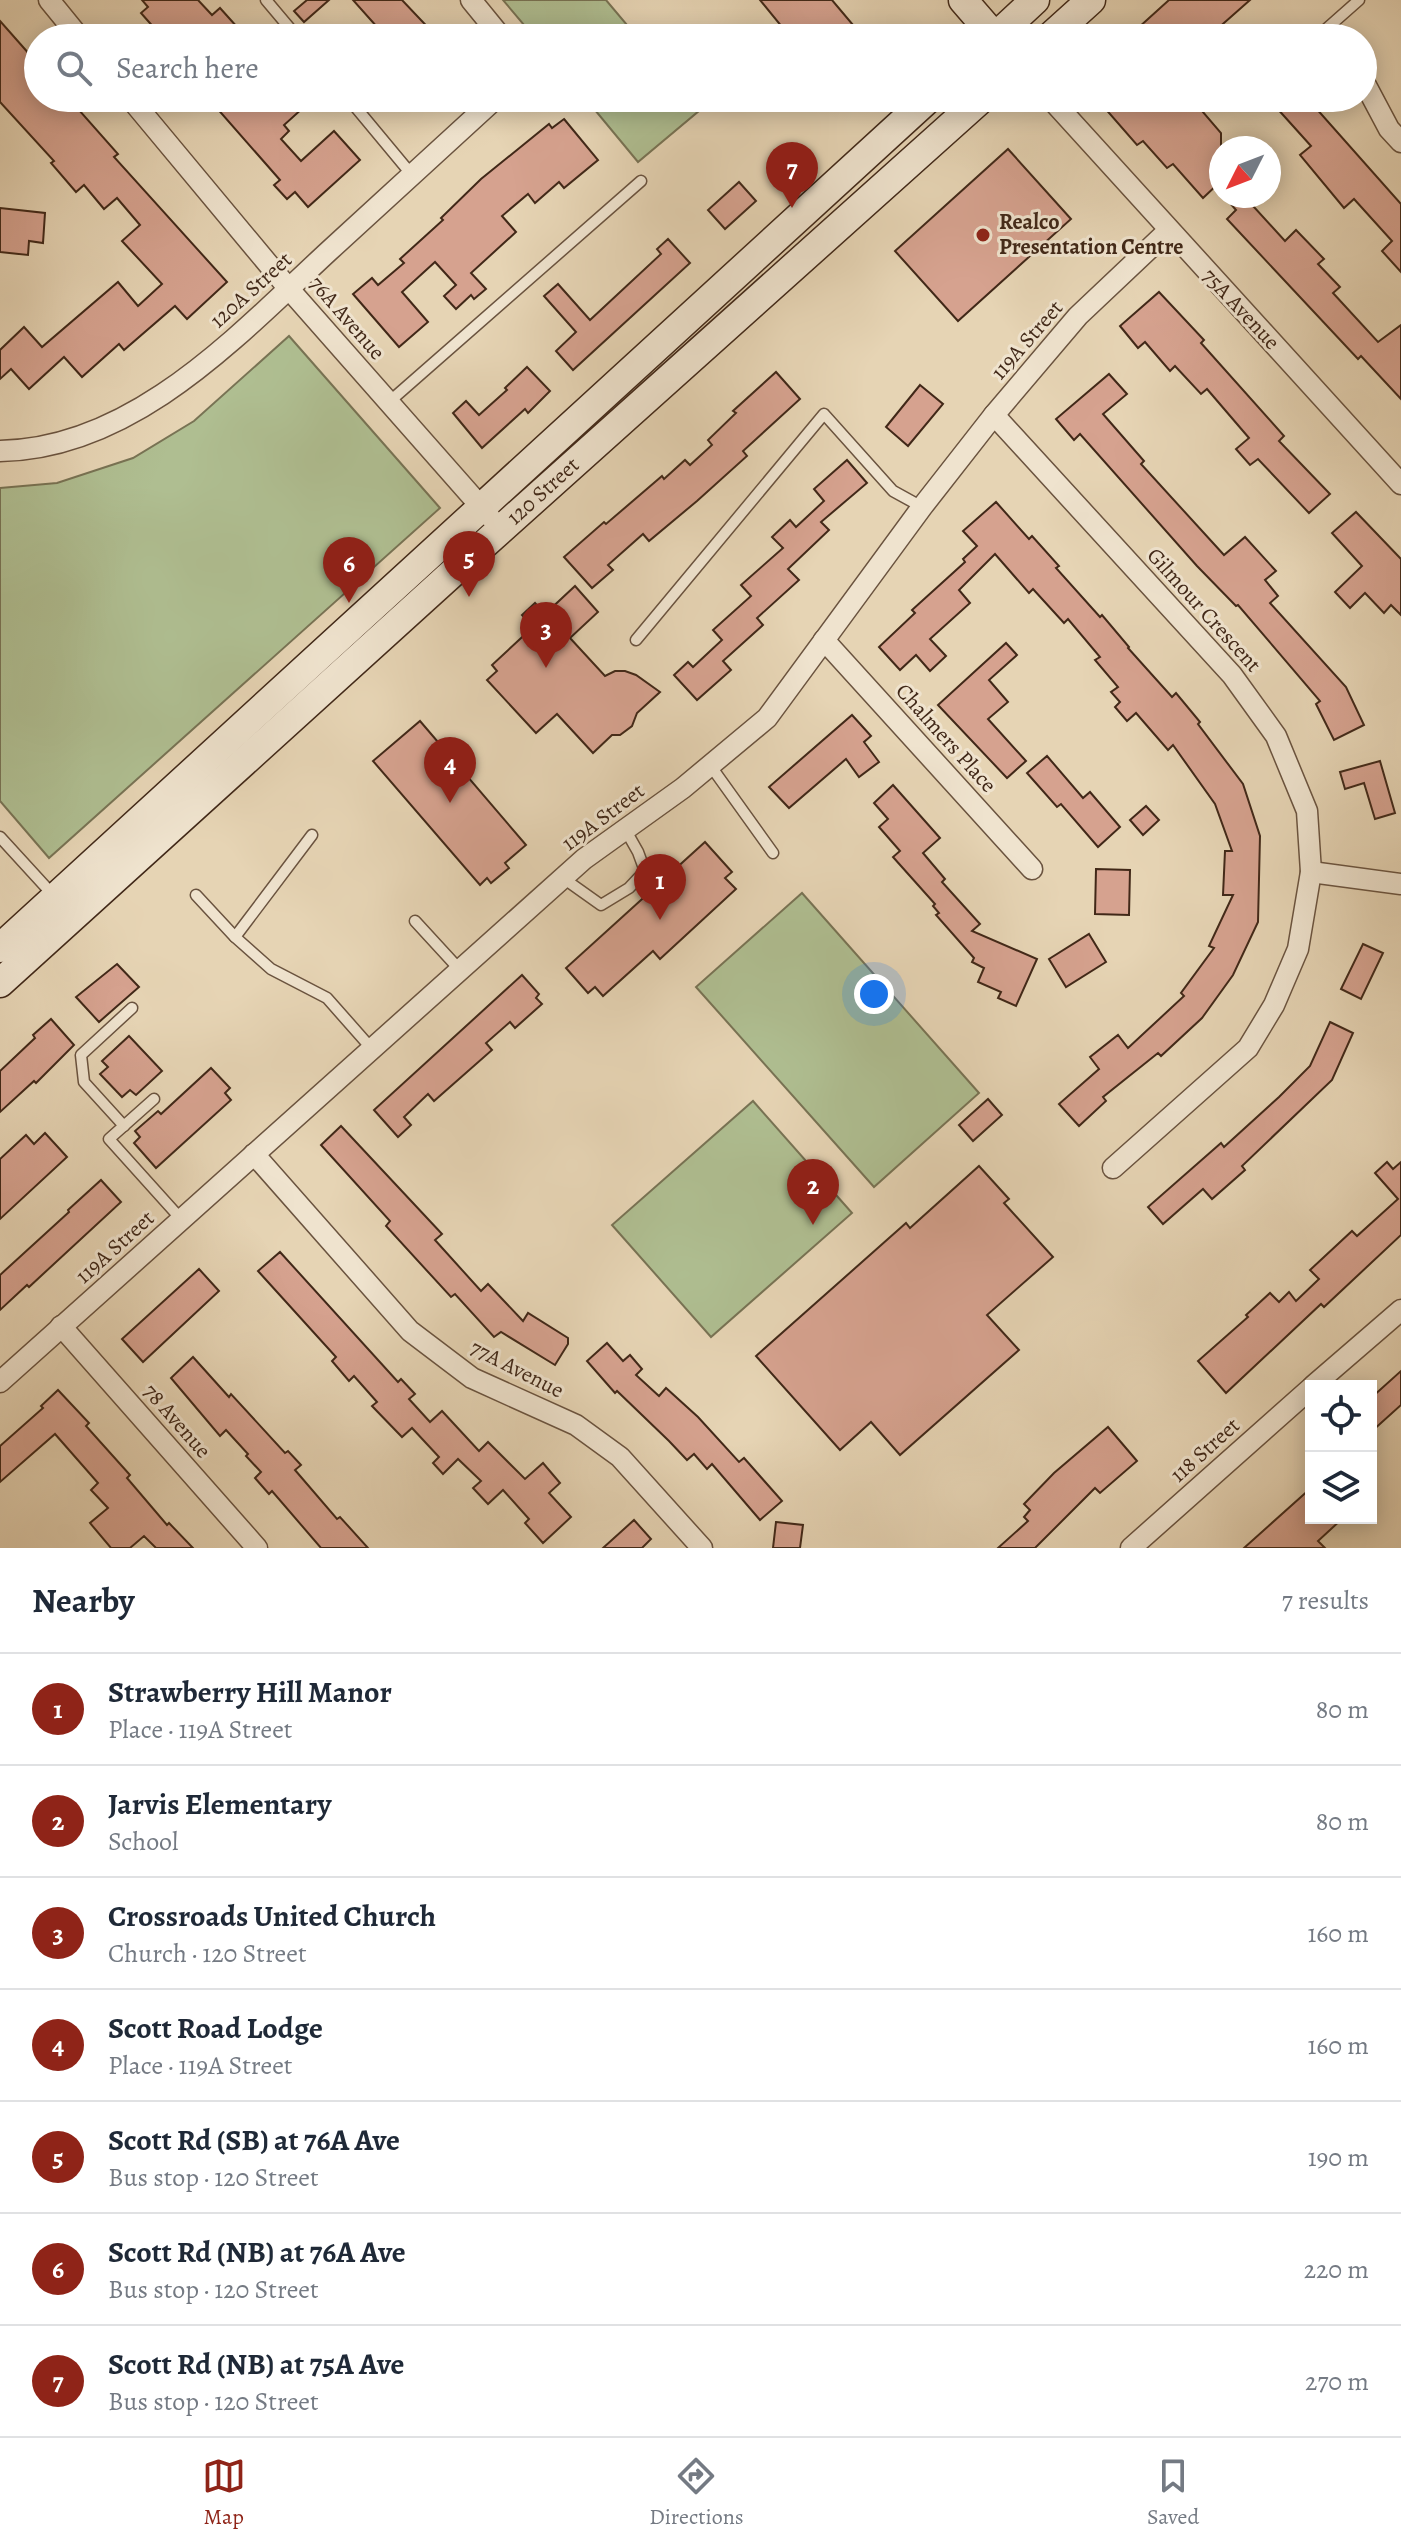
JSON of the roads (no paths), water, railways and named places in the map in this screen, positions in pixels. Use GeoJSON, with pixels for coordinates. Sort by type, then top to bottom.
{"type":"FeatureCollection","features":[{"type":"Feature","properties":{"kind":"main road"},"geometry":{"type":"LineString","coordinates":[[963,0],[983,24]]}},
{"type":"Feature","properties":{"kind":"main road"},"geometry":{"type":"LineString","coordinates":[[1010,24],[1035,0]]}},
{"type":"Feature","properties":{"kind":"main road"},"geometry":{"type":"LineString","coordinates":[[1064,24],[1091,0]]}},
{"type":"Feature","properties":{"kind":"main road","name":"120 Street"},"geometry":{"type":"LineString","coordinates":[[0,982],[492,519],[914,112]]}},
{"type":"Feature","properties":{"kind":"main road","name":"120 Street"},"geometry":{"type":"LineString","coordinates":[[0,948],[966,112]]}},
{"type":"Feature","properties":{"kind":"main road"},"geometry":{"type":"LineString","coordinates":[[0,982],[9,956],[53,917],[58,906],[56,898]]}},
{"type":"Feature","properties":{"kind":"street"},"geometry":{"type":"LineString","coordinates":[[49,0],[69,24]]}},
{"type":"Feature","properties":{"kind":"street"},"geometry":{"type":"LineString","coordinates":[[471,0],[491,24]]}},
{"type":"Feature","properties":{"kind":"street"},"geometry":{"type":"LineString","coordinates":[[1377,101],[1397,130]]}},
{"type":"Feature","properties":{"kind":"street","name":"76A Avenue"},"geometry":{"type":"LineString","coordinates":[[142,112],[289,289],[492,519]]}},
{"type":"Feature","properties":{"kind":"street","name":"120A Street"},"geometry":{"type":"LineString","coordinates":[[0,451],[27,451],[101,430],[187,379],[481,112]]}},
{"type":"Feature","properties":{"kind":"street","name":"75A Avenue"},"geometry":{"type":"LineString","coordinates":[[1063,112],[1401,484]]}},
{"type":"Feature","properties":{"kind":"street","name":"119A Street"},"geometry":{"type":"LineString","coordinates":[[0,1382],[584,859],[683,788],[767,718],[922,507],[994,415],[1078,316],[1169,230]]}},
{"type":"Feature","properties":{"kind":"street","name":"Gilmour Crescent"},"geometry":{"type":"LineString","coordinates":[[994,415],[1232,675],[1276,736],[1307,811],[1311,872],[1298,949],[1274,1005],[1248,1048],[1113,1168]]}},
{"type":"Feature","properties":{"kind":"street","name":"Chalmers Place"},"geometry":{"type":"LineString","coordinates":[[824,640],[1032,869]]}},
{"type":"Feature","properties":{"kind":"street"},"geometry":{"type":"LineString","coordinates":[[1311,872],[1401,884]]}},
{"type":"Feature","properties":{"kind":"street","name":"77A Avenue"},"geometry":{"type":"LineString","coordinates":[[254,1154],[410,1331],[472,1378],[576,1425],[620,1457],[702,1548]]}},
{"type":"Feature","properties":{"kind":"street","name":"118 Street"},"geometry":{"type":"LineString","coordinates":[[1320,1380],[1401,1310]]}},
{"type":"Feature","properties":{"kind":"street","name":"78 Avenue"},"geometry":{"type":"LineString","coordinates":[[61,1326],[257,1548]]}},
{"type":"Feature","properties":{"kind":"street","name":"118 Street"},"geometry":{"type":"LineString","coordinates":[[1131,1548],[1305,1393]]}},
{"type":"Feature","properties":{"kind":"lane"},"geometry":{"type":"LineString","coordinates":[[266,0],[286,24]]}},
{"type":"Feature","properties":{"kind":"lane"},"geometry":{"type":"LineString","coordinates":[[1332,24],[1359,0]]}},
{"type":"Feature","properties":{"kind":"lane"},"geometry":{"type":"LineString","coordinates":[[360,112],[412,175]]}},
{"type":"Feature","properties":{"kind":"lane"},"geometry":{"type":"LineString","coordinates":[[389,402],[641,181]]}},
{"type":"Feature","properties":{"kind":"lane"},"geometry":{"type":"LineString","coordinates":[[636,640],[824,414],[893,491],[922,507]]}},
{"type":"Feature","properties":{"kind":"lane"},"geometry":{"type":"LineString","coordinates":[[710,765],[773,853]]}},
{"type":"Feature","properties":{"kind":"lane"},"geometry":{"type":"LineString","coordinates":[[563,878],[601,905],[629,888],[645,871],[625,829]]}},
{"type":"Feature","properties":{"kind":"lane"},"geometry":{"type":"LineString","coordinates":[[235,937],[312,835]]}},
{"type":"Feature","properties":{"kind":"lane"},"geometry":{"type":"LineString","coordinates":[[0,837],[56,898]]}},
{"type":"Feature","properties":{"kind":"lane"},"geometry":{"type":"LineString","coordinates":[[196,895],[235,937],[271,969],[327,998],[372,1049]]}},
{"type":"Feature","properties":{"kind":"lane"},"geometry":{"type":"LineString","coordinates":[[415,921],[460,970]]}},
{"type":"Feature","properties":{"kind":"lane"},"geometry":{"type":"LineString","coordinates":[[124,1126],[84,1082],[81,1055],[132,1008]]}},
{"type":"Feature","properties":{"kind":"lane"},"geometry":{"type":"LineString","coordinates":[[154,1099],[109,1139],[181,1219]]}},
{"type":"Feature","properties":{"kind":"place","name":"Scott Rd (NB) at 75A Ave"},"geometry":{"type":"Point","coordinates":[792,208]}},
{"type":"Feature","properties":{"kind":"place","name":"Realco Presentation Centre"},"geometry":{"type":"Point","coordinates":[983,235]}},
{"type":"Feature","properties":{"kind":"place","name":"Scott Rd (SB) at 76A Ave"},"geometry":{"type":"Point","coordinates":[469,597]}},
{"type":"Feature","properties":{"kind":"place","name":"Scott Rd (NB) at 76A Ave"},"geometry":{"type":"Point","coordinates":[349,603]}},
{"type":"Feature","properties":{"kind":"place","name":"Crossroads United Church"},"geometry":{"type":"Point","coordinates":[546,668]}},
{"type":"Feature","properties":{"kind":"place","name":"Scott Road Lodge"},"geometry":{"type":"Point","coordinates":[450,803]}},
{"type":"Feature","properties":{"kind":"place","name":"Strawberry Hill Manor"},"geometry":{"type":"Point","coordinates":[660,920]}},
{"type":"Feature","properties":{"kind":"place","name":"Jarvis Elementary"},"geometry":{"type":"Point","coordinates":[813,1225]}}]}
